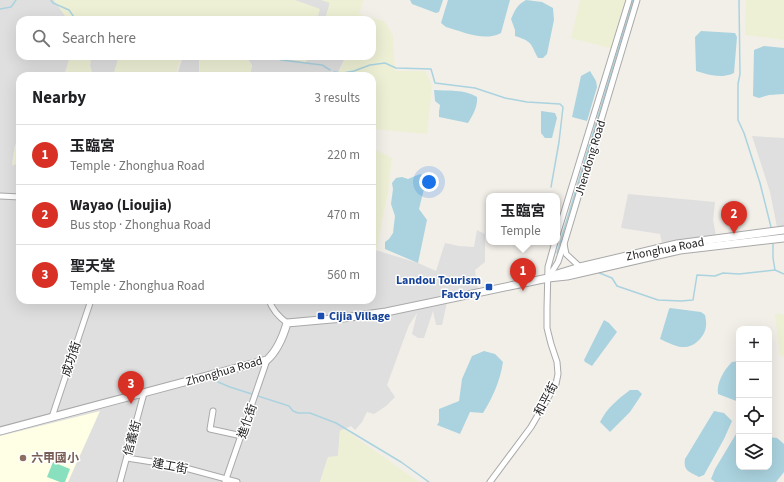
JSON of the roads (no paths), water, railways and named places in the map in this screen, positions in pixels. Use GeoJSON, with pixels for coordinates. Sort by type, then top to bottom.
{"type":"FeatureCollection","features":[{"type":"Feature","properties":{"kind":"street","name":"Jhendong Road"},"geometry":{"type":"LineString","coordinates":[[560,225],[629,0]]}},
{"type":"Feature","properties":{"kind":"street","name":"Jhendong Road"},"geometry":{"type":"LineString","coordinates":[[548,278],[558,262],[564,244],[637,0]]}},
{"type":"Feature","properties":{"kind":"street"},"geometry":{"type":"LineString","coordinates":[[0,196],[16,197]]}},
{"type":"Feature","properties":{"kind":"street","name":"Zhonghua Road"},"geometry":{"type":"LineString","coordinates":[[548,278],[580,267],[677,244],[784,230]]}},
{"type":"Feature","properties":{"kind":"street","name":"Zhonghua Road"},"geometry":{"type":"LineString","coordinates":[[0,431],[267,360],[278,348],[287,323],[343,318],[386,312],[548,278],[566,276],[680,250],[784,238]]}},
{"type":"Feature","properties":{"kind":"street"},"geometry":{"type":"LineString","coordinates":[[564,244],[566,254],[580,267]]}},
{"type":"Feature","properties":{"kind":"street"},"geometry":{"type":"LineString","coordinates":[[548,278],[548,267],[554,245]]}},
{"type":"Feature","properties":{"kind":"street","name":"和平街"},"geometry":{"type":"LineString","coordinates":[[490,482],[531,427],[556,384],[558,374],[557,362],[550,344],[547,328],[548,278]]}},
{"type":"Feature","properties":{"kind":"street","name":"成功街"},"geometry":{"type":"LineString","coordinates":[[52,417],[90,304]]}},
{"type":"Feature","properties":{"kind":"street"},"geometry":{"type":"LineString","coordinates":[[272,304],[282,319],[287,323]]}},
{"type":"Feature","properties":{"kind":"street","name":"進化街"},"geometry":{"type":"LineString","coordinates":[[226,480],[256,396],[267,360]]}},
{"type":"Feature","properties":{"kind":"street","name":"信義街"},"geometry":{"type":"LineString","coordinates":[[120,482],[144,393]]}},
{"type":"Feature","properties":{"kind":"street"},"geometry":{"type":"LineString","coordinates":[[213,411],[210,429],[242,436]]}},
{"type":"Feature","properties":{"kind":"street","name":"建工街"},"geometry":{"type":"LineString","coordinates":[[127,458],[178,466],[237,482]]}},
{"type":"Feature","properties":{"kind":"water"},"geometry":{"type":"Polygon","coordinates":[[[410,0],[443,0],[439,12],[436,13],[412,4],[410,0]]]}},
{"type":"Feature","properties":{"kind":"water"},"geometry":{"type":"Polygon","coordinates":[[[448,0],[510,0],[501,33],[488,37],[474,35],[446,27],[441,23],[448,0]]]}},
{"type":"Feature","properties":{"kind":"water"},"geometry":{"type":"Polygon","coordinates":[[[526,0],[542,2],[553,8],[554,20],[547,54],[543,58],[538,58],[532,46],[528,42],[515,36],[515,30],[511,19],[520,4],[526,0]]]}},
{"type":"Feature","properties":{"kind":"water"},"geometry":{"type":"Polygon","coordinates":[[[701,31],[735,33],[737,37],[734,73],[720,76],[696,71],[695,37],[701,31]]]}},
{"type":"Feature","properties":{"kind":"water"},"geometry":{"type":"Polygon","coordinates":[[[764,46],[784,48],[784,94],[769,95],[759,98],[753,96],[754,50],[764,46]]]}},
{"type":"Feature","properties":{"kind":"water"},"geometry":{"type":"Polygon","coordinates":[[[590,71],[596,81],[597,87],[587,121],[572,117],[581,76],[590,71]]]}},
{"type":"Feature","properties":{"kind":"water"},"geometry":{"type":"Polygon","coordinates":[[[434,90],[462,92],[472,94],[477,97],[476,107],[468,123],[439,117],[440,105],[435,101],[434,90]]]}},
{"type":"Feature","properties":{"kind":"water"},"geometry":{"type":"Polygon","coordinates":[[[541,111],[555,113],[557,118],[552,138],[545,138],[541,133],[541,111]]]}},
{"type":"Feature","properties":{"kind":"water"},"geometry":{"type":"Polygon","coordinates":[[[420,174],[425,176],[426,181],[419,209],[427,220],[418,263],[385,249],[385,242],[393,233],[395,216],[391,204],[393,189],[392,183],[396,178],[402,177],[408,179],[420,174]]]}},
{"type":"Feature","properties":{"kind":"water"},"geometry":{"type":"Polygon","coordinates":[[[670,308],[701,312],[705,315],[705,330],[700,339],[690,346],[681,347],[660,339],[670,308]]]}},
{"type":"Feature","properties":{"kind":"water"},"geometry":{"type":"Polygon","coordinates":[[[604,320],[617,332],[592,366],[584,360],[604,320]]]}},
{"type":"Feature","properties":{"kind":"water"},"geometry":{"type":"Polygon","coordinates":[[[484,351],[495,354],[503,362],[496,389],[483,413],[470,412],[460,434],[437,425],[439,422],[439,409],[459,401],[462,379],[472,356],[484,351]]]}},
{"type":"Feature","properties":{"kind":"water"},"geometry":{"type":"Polygon","coordinates":[[[736,361],[736,401],[718,394],[719,381],[732,362],[736,361]]]}},
{"type":"Feature","properties":{"kind":"water"},"geometry":{"type":"Polygon","coordinates":[[[630,390],[638,390],[642,394],[630,412],[610,432],[600,422],[613,404],[630,390]]]}},
{"type":"Feature","properties":{"kind":"water"},"geometry":{"type":"Polygon","coordinates":[[[714,411],[724,413],[732,421],[704,475],[699,477],[686,469],[685,459],[714,411]]]}},
{"type":"Feature","properties":{"kind":"water"},"geometry":{"type":"Polygon","coordinates":[[[736,434],[736,470],[772,470],[772,437],[777,438],[784,444],[784,472],[776,482],[715,482],[711,479],[715,469],[736,434]]]}},
{"type":"Feature","properties":{"kind":"waterway"},"geometry":{"type":"LineString","coordinates":[[0,9],[11,7],[16,0]]}},
{"type":"Feature","properties":{"kind":"waterway"},"geometry":{"type":"LineString","coordinates":[[51,0],[53,3],[69,10],[73,16]]}},
{"type":"Feature","properties":{"kind":"waterway"},"geometry":{"type":"LineString","coordinates":[[560,243],[633,0]]}},
{"type":"Feature","properties":{"kind":"waterway"},"geometry":{"type":"LineString","coordinates":[[739,0],[740,74],[738,84],[738,120],[744,133],[760,183],[771,227]]}},
{"type":"Feature","properties":{"kind":"waterway"},"geometry":{"type":"LineString","coordinates":[[281,60],[322,65],[330,70]]}},
{"type":"Feature","properties":{"kind":"waterway"},"geometry":{"type":"LineString","coordinates":[[348,72],[370,65],[385,63],[396,68],[431,69],[435,83],[475,88],[505,98],[527,102],[560,104],[563,107],[559,142],[551,187]]}},
{"type":"Feature","properties":{"kind":"waterway"},"geometry":{"type":"LineString","coordinates":[[773,244],[775,270],[784,274]]}},
{"type":"Feature","properties":{"kind":"waterway"},"geometry":{"type":"LineString","coordinates":[[557,253],[559,245]]}},
{"type":"Feature","properties":{"kind":"waterway"},"geometry":{"type":"LineString","coordinates":[[597,272],[612,278],[617,286],[658,300],[681,301],[693,300],[697,275],[715,276],[723,273],[739,274],[775,270]]}},
{"type":"Feature","properties":{"kind":"waterway"},"geometry":{"type":"LineString","coordinates":[[218,382],[289,406],[293,411],[298,413],[310,413],[336,423],[401,462],[429,482]]}},
{"type":"Feature","properties":{"kind":"place","name":"Wayao (Lioujia)"},"geometry":{"type":"Point","coordinates":[734,234]}},
{"type":"Feature","properties":{"kind":"place","name":"Landou Tourism Factory"},"geometry":{"type":"Point","coordinates":[489,287]}},
{"type":"Feature","properties":{"kind":"place","name":"玉臨宮"},"geometry":{"type":"Point","coordinates":[523,291]}},
{"type":"Feature","properties":{"kind":"place","name":"Cijia Village"},"geometry":{"type":"Point","coordinates":[321,316]}},
{"type":"Feature","properties":{"kind":"place","name":"聖天堂"},"geometry":{"type":"Point","coordinates":[131,404]}},
{"type":"Feature","properties":{"kind":"place","name":"六甲國小"},"geometry":{"type":"Point","coordinates":[23,458]}}]}
